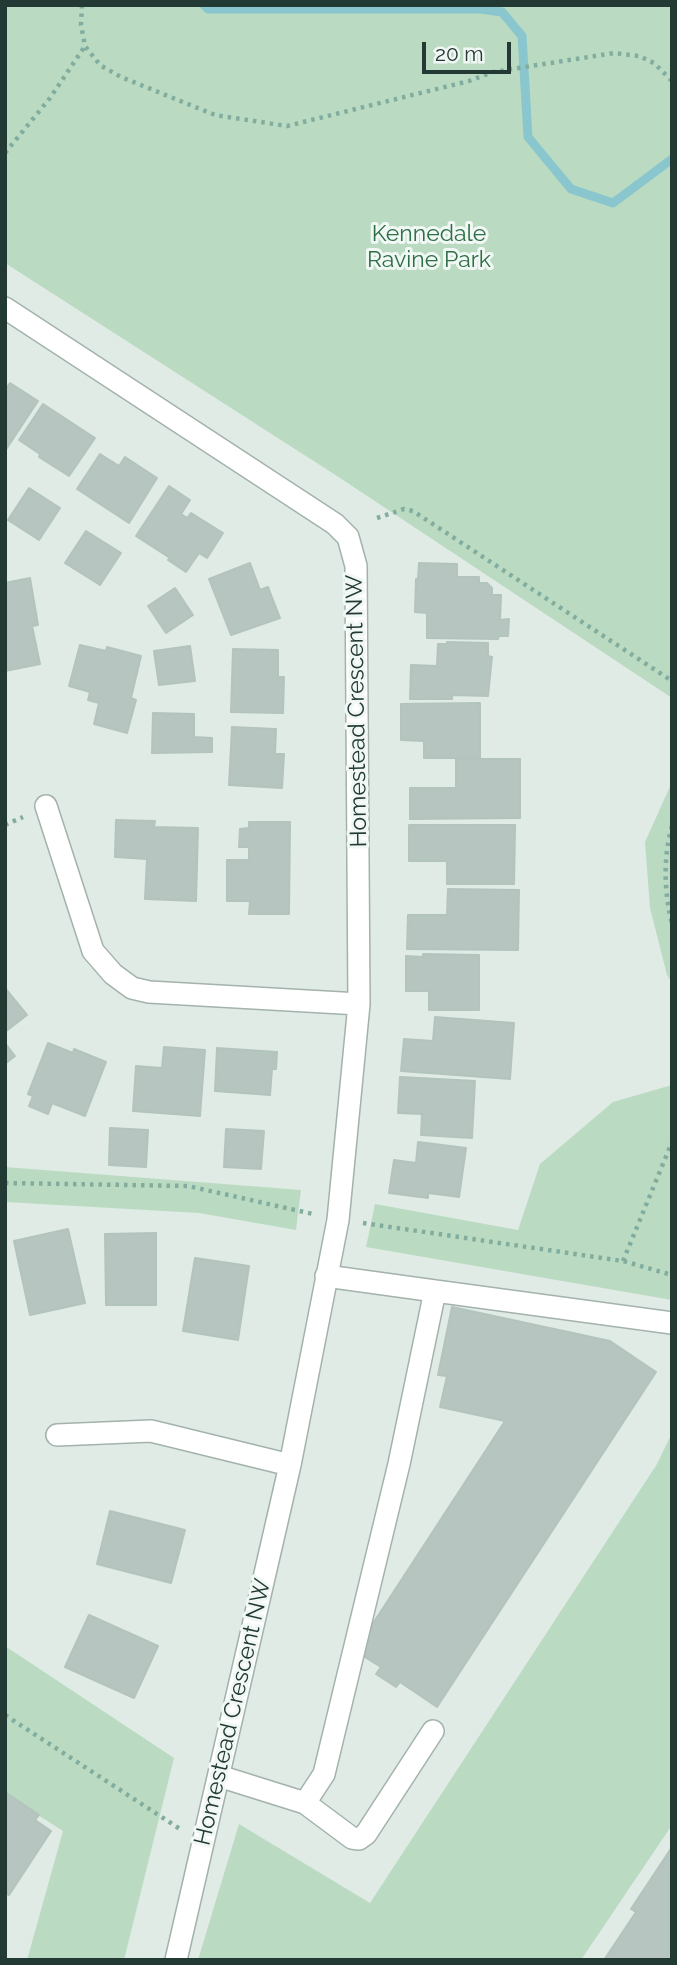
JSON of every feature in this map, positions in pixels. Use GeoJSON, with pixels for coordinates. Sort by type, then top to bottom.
{"type":"FeatureCollection","features":[{"type":"Feature","properties":{"kind":"street","name":"Homestead Crescent NW"},"geometry":{"type":"LineString","coordinates":[[5,308],[321,514],[348,537],[354,552],[357,585],[359,1004],[338,1220],[290,1465],[176,1960]]}},
{"type":"Feature","properties":{"kind":"street"},"geometry":{"type":"LineString","coordinates":[[46,806],[93,951],[113,974],[132,988],[149,992],[359,1004]]}},
{"type":"Feature","properties":{"kind":"street"},"geometry":{"type":"LineString","coordinates":[[326,1276],[672,1323]]}},
{"type":"Feature","properties":{"kind":"street"},"geometry":{"type":"LineString","coordinates":[[305,1803],[324,1774],[399,1464],[435,1291]]}},
{"type":"Feature","properties":{"kind":"street"},"geometry":{"type":"LineString","coordinates":[[57,1435],[151,1431],[290,1465]]}},
{"type":"Feature","properties":{"kind":"street"},"geometry":{"type":"LineString","coordinates":[[219,1776],[305,1803],[352,1838],[359,1839],[366,1833],[433,1731]]}},
{"type":"Feature","properties":{"kind":"path"},"geometry":{"type":"LineString","coordinates":[[82,5],[81,26],[85,46],[100,65],[121,77],[215,115],[287,126],[469,81],[493,72],[614,53],[639,56],[654,63],[672,81]]}},
{"type":"Feature","properties":{"kind":"path"},"geometry":{"type":"LineString","coordinates":[[5,153],[50,98],[85,46]]}},
{"type":"Feature","properties":{"kind":"path"},"geometry":{"type":"LineString","coordinates":[[377,519],[404,509],[413,511],[672,681]]}},
{"type":"Feature","properties":{"kind":"path"},"geometry":{"type":"LineString","coordinates":[[672,826],[666,847],[666,903],[672,924]]}},
{"type":"Feature","properties":{"kind":"path"},"geometry":{"type":"LineString","coordinates":[[672,1142],[623,1261],[672,1275]]}},
{"type":"Feature","properties":{"kind":"path"},"geometry":{"type":"LineString","coordinates":[[5,1715],[203,1844]]}},
{"type":"Feature","properties":{"kind":"green space","name":"Kennedale Ravine Park"},"geometry":{"type":"Polygon","coordinates":[[[5,5],[672,5],[672,698],[337,476],[5,263],[5,5]]]}},
{"type":"Feature","properties":{"kind":"green space"},"geometry":{"type":"Polygon","coordinates":[[[672,782],[672,983],[667,975],[650,908],[645,842],[672,782]]]}},
{"type":"Feature","properties":{"kind":"green space"},"geometry":{"type":"Polygon","coordinates":[[[672,1085],[672,1300],[366,1247],[375,1204],[518,1230],[540,1164],[613,1102],[672,1085]]]}},
{"type":"Feature","properties":{"kind":"green space"},"geometry":{"type":"Polygon","coordinates":[[[5,1167],[301,1190],[296,1230],[199,1213],[5,1202],[5,1167]]]}},
{"type":"Feature","properties":{"kind":"green space"},"geometry":{"type":"Polygon","coordinates":[[[672,1433],[672,1825],[581,1960],[198,1960],[239,1824],[370,1903],[657,1464],[672,1433]]]}},
{"type":"Feature","properties":{"kind":"green space"},"geometry":{"type":"Polygon","coordinates":[[[5,1646],[174,1758],[124,1960],[27,1960],[63,1831],[5,1794],[5,1646]]]}},
{"type":"Feature","properties":{"kind":"building"},"geometry":{"type":"Polygon","coordinates":[[[10,383],[38,401],[5,451],[5,390],[10,383]]]}},
{"type":"Feature","properties":{"kind":"building"},"geometry":{"type":"Polygon","coordinates":[[[43,404],[95,438],[69,476],[39,457],[40,454],[19,440],[43,404]]]}},
{"type":"Feature","properties":{"kind":"building"},"geometry":{"type":"Polygon","coordinates":[[[100,454],[119,466],[125,457],[157,478],[129,523],[77,489],[100,454]]]}},
{"type":"Feature","properties":{"kind":"building"},"geometry":{"type":"Polygon","coordinates":[[[169,486],[190,500],[181,514],[187,518],[191,513],[223,533],[207,558],[199,553],[186,572],[136,536],[169,486]]]}},
{"type":"Feature","properties":{"kind":"building"},"geometry":{"type":"Polygon","coordinates":[[[29,488],[60,508],[39,540],[8,520],[29,488]]]}},
{"type":"Feature","properties":{"kind":"building"},"geometry":{"type":"Polygon","coordinates":[[[86,531],[121,553],[100,585],[65,563],[86,531]]]}},
{"type":"Feature","properties":{"kind":"building"},"geometry":{"type":"Polygon","coordinates":[[[250,563],[260,590],[268,587],[280,618],[231,635],[209,579],[250,563]]]}},
{"type":"Feature","properties":{"kind":"building"},"geometry":{"type":"Polygon","coordinates":[[[419,563],[457,564],[457,577],[479,577],[479,583],[487,583],[492,588],[492,595],[501,595],[500,620],[509,619],[508,636],[499,636],[498,639],[427,638],[427,613],[415,612],[419,563]]]}},
{"type":"Feature","properties":{"kind":"building"},"geometry":{"type":"Polygon","coordinates":[[[30,578],[38,625],[32,626],[40,664],[5,671],[5,583],[30,578]]]}},
{"type":"Feature","properties":{"kind":"building"},"geometry":{"type":"Polygon","coordinates":[[[175,588],[193,615],[166,633],[148,606],[175,588]]]}},
{"type":"Feature","properties":{"kind":"building"},"geometry":{"type":"Polygon","coordinates":[[[488,643],[488,656],[492,657],[488,696],[452,695],[452,699],[410,699],[411,665],[437,666],[438,644],[488,643]]]}},
{"type":"Feature","properties":{"kind":"building"},"geometry":{"type":"Polygon","coordinates":[[[80,645],[106,651],[107,647],[141,656],[131,698],[136,700],[127,733],[94,724],[99,703],[88,700],[90,692],[69,686],[80,645]]]}},
{"type":"Feature","properties":{"kind":"building"},"geometry":{"type":"Polygon","coordinates":[[[190,646],[195,681],[159,685],[154,651],[190,646]]]}},
{"type":"Feature","properties":{"kind":"building"},"geometry":{"type":"Polygon","coordinates":[[[233,649],[278,650],[278,677],[284,677],[283,713],[231,712],[233,649]]]}},
{"type":"Feature","properties":{"kind":"building"},"geometry":{"type":"Polygon","coordinates":[[[480,703],[480,758],[424,758],[424,741],[401,740],[401,704],[480,703]]]}},
{"type":"Feature","properties":{"kind":"building"},"geometry":{"type":"Polygon","coordinates":[[[153,713],[194,714],[194,737],[212,738],[212,752],[152,753],[153,713]]]}},
{"type":"Feature","properties":{"kind":"building"},"geometry":{"type":"Polygon","coordinates":[[[232,727],[276,729],[275,754],[284,754],[282,788],[229,785],[232,727]]]}},
{"type":"Feature","properties":{"kind":"building"},"geometry":{"type":"Polygon","coordinates":[[[456,759],[520,759],[520,818],[410,819],[410,788],[456,788],[456,759]]]}},
{"type":"Feature","properties":{"kind":"building"},"geometry":{"type":"Polygon","coordinates":[[[116,820],[155,821],[154,827],[198,828],[196,901],[145,899],[147,859],[115,857],[116,820]]]}},
{"type":"Feature","properties":{"kind":"building"},"geometry":{"type":"Polygon","coordinates":[[[249,822],[290,822],[289,914],[249,914],[250,901],[227,901],[227,860],[249,860],[249,847],[239,847],[240,829],[249,828],[249,822]]]}},
{"type":"Feature","properties":{"kind":"building"},"geometry":{"type":"Polygon","coordinates":[[[409,825],[515,825],[514,884],[447,884],[447,861],[409,861],[409,825]]]}},
{"type":"Feature","properties":{"kind":"building"},"geometry":{"type":"Polygon","coordinates":[[[448,889],[519,890],[518,950],[407,949],[408,915],[447,915],[448,889]]]}},
{"type":"Feature","properties":{"kind":"building"},"geometry":{"type":"Polygon","coordinates":[[[423,954],[479,955],[479,1010],[429,1010],[429,991],[406,991],[406,956],[423,957],[423,954]]]}},
{"type":"Feature","properties":{"kind":"building"},"geometry":{"type":"Polygon","coordinates":[[[5,988],[27,1015],[5,1032],[5,988]]]}},
{"type":"Feature","properties":{"kind":"building"},"geometry":{"type":"Polygon","coordinates":[[[435,1017],[514,1023],[510,1079],[401,1071],[404,1039],[433,1041],[435,1017]]]}},
{"type":"Feature","properties":{"kind":"building"},"geometry":{"type":"Polygon","coordinates":[[[5,1043],[15,1056],[5,1064],[5,1043]]]}},
{"type":"Feature","properties":{"kind":"building"},"geometry":{"type":"Polygon","coordinates":[[[48,1043],[73,1053],[74,1049],[106,1062],[85,1116],[52,1103],[48,1114],[29,1106],[33,1096],[28,1094],[48,1043]]]}},
{"type":"Feature","properties":{"kind":"building"},"geometry":{"type":"Polygon","coordinates":[[[164,1047],[205,1050],[200,1116],[133,1111],[136,1066],[162,1068],[164,1047]]]}},
{"type":"Feature","properties":{"kind":"building"},"geometry":{"type":"Polygon","coordinates":[[[217,1048],[277,1052],[276,1069],[272,1069],[270,1095],[215,1091],[217,1048]]]}},
{"type":"Feature","properties":{"kind":"building"},"geometry":{"type":"Polygon","coordinates":[[[400,1077],[475,1081],[472,1138],[421,1135],[422,1114],[398,1113],[400,1077]]]}},
{"type":"Feature","properties":{"kind":"building"},"geometry":{"type":"Polygon","coordinates":[[[110,1128],[148,1130],[146,1167],[109,1165],[110,1128]]]}},
{"type":"Feature","properties":{"kind":"building"},"geometry":{"type":"Polygon","coordinates":[[[226,1129],[264,1131],[261,1169],[224,1167],[226,1129]]]}},
{"type":"Feature","properties":{"kind":"building"},"geometry":{"type":"Polygon","coordinates":[[[418,1142],[466,1148],[459,1197],[428,1193],[428,1198],[389,1193],[394,1160],[416,1163],[418,1142]]]}},
{"type":"Feature","properties":{"kind":"building"},"geometry":{"type":"Polygon","coordinates":[[[68,1229],[85,1303],[30,1315],[14,1241],[68,1229]]]}},
{"type":"Feature","properties":{"kind":"building"},"geometry":{"type":"Polygon","coordinates":[[[156,1233],[156,1305],[106,1305],[105,1234],[156,1233]]]}},
{"type":"Feature","properties":{"kind":"building"},"geometry":{"type":"Polygon","coordinates":[[[195,1258],[249,1266],[238,1340],[183,1331],[195,1258]]]}},
{"type":"Feature","properties":{"kind":"building"},"geometry":{"type":"Polygon","coordinates":[[[452,1307],[610,1341],[656,1372],[437,1707],[400,1682],[396,1687],[376,1674],[381,1667],[355,1651],[505,1421],[440,1407],[447,1376],[438,1375],[452,1307]]]}},
{"type":"Feature","properties":{"kind":"building"},"geometry":{"type":"Polygon","coordinates":[[[110,1511],[185,1530],[171,1583],[97,1564],[110,1511]]]}},
{"type":"Feature","properties":{"kind":"building"},"geometry":{"type":"Polygon","coordinates":[[[89,1615],[158,1646],[134,1698],[65,1667],[89,1615]]]}},
{"type":"Feature","properties":{"kind":"building"},"geometry":{"type":"Polygon","coordinates":[[[5,1792],[39,1815],[35,1820],[51,1831],[9,1895],[5,1893],[5,1792]]]}},
{"type":"Feature","properties":{"kind":"building"},"geometry":{"type":"Polygon","coordinates":[[[672,1847],[672,1960],[604,1960],[636,1912],[631,1909],[672,1847]]]}},
{"type":"Feature","properties":{"kind":"waterway"},"geometry":{"type":"LineString","coordinates":[[204,5],[208,9],[480,9],[502,12],[522,36],[528,137],[571,189],[613,203],[672,159]]}}]}
